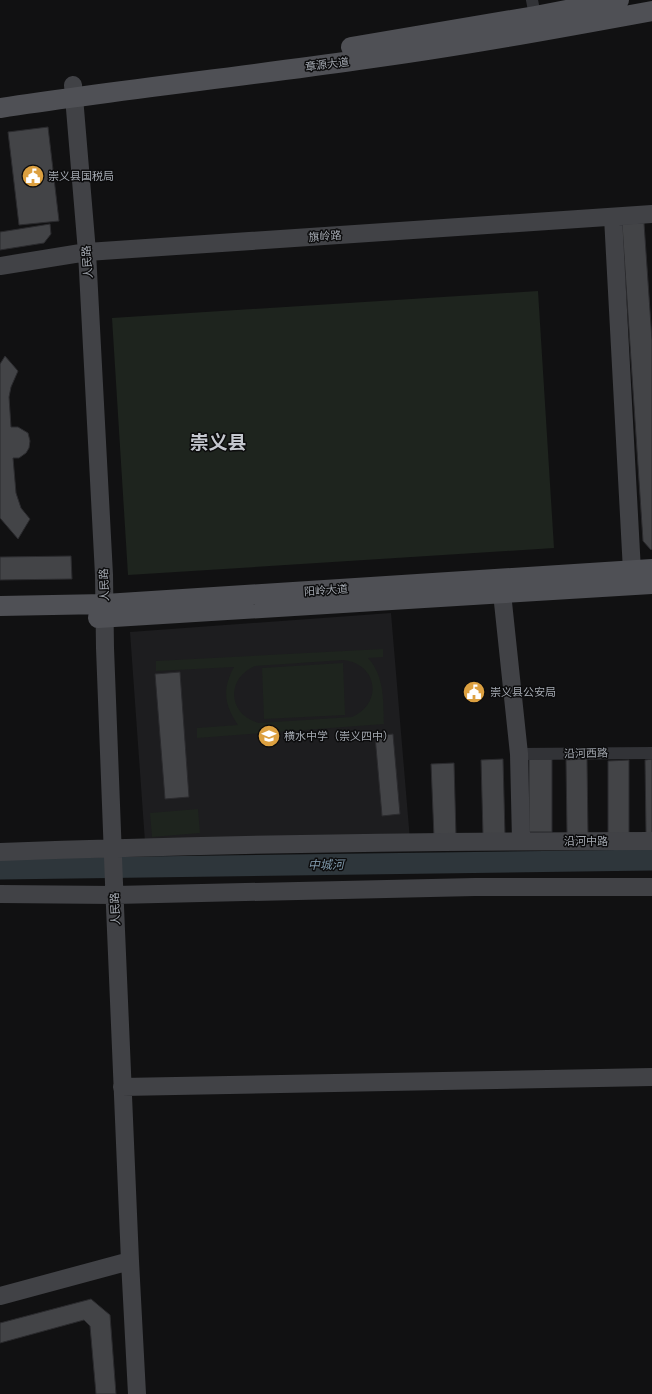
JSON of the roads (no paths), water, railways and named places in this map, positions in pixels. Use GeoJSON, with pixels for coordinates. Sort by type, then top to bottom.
{"type":"FeatureCollection","features":[{"type":"Feature","properties":{"kind":"main road","name":"章源大道"},"geometry":{"type":"LineString","coordinates":[[0,108],[74,91],[356,47],[533,8],[619,0]]}},
{"type":"Feature","properties":{"kind":"main road","name":"章源大道"},"geometry":{"type":"LineString","coordinates":[[0,95],[74,91],[359,60],[539,32],[652,11]]}},
{"type":"Feature","properties":{"kind":"main road","name":"阳岭大道"},"geometry":{"type":"LineString","coordinates":[[0,619],[652,569]]}},
{"type":"Feature","properties":{"kind":"main road","name":"阳岭大道"},"geometry":{"type":"LineString","coordinates":[[0,606],[105,611],[502,593],[652,584]]}},
{"type":"Feature","properties":{"kind":"street","name":"人民路"},"geometry":{"type":"LineString","coordinates":[[74,91],[86,252],[104,575],[114,889],[137,1394]]}},
{"type":"Feature","properties":{"kind":"street","name":"旗岭路"},"geometry":{"type":"LineString","coordinates":[[0,266],[86,252],[652,214]]}},
{"type":"Feature","properties":{"kind":"street"},"geometry":{"type":"LineString","coordinates":[[613,217],[632,571]]}},
{"type":"Feature","properties":{"kind":"street"},"geometry":{"type":"LineString","coordinates":[[502,593],[519,754],[521,841]]}},
{"type":"Feature","properties":{"kind":"street","name":"沿河西路"},"geometry":{"type":"LineString","coordinates":[[519,754],[652,753]]}},
{"type":"Feature","properties":{"kind":"street","name":"沿河中路"},"geometry":{"type":"LineString","coordinates":[[0,852],[113,852],[521,841],[652,841]]}},
{"type":"Feature","properties":{"kind":"street"},"geometry":{"type":"LineString","coordinates":[[0,894],[114,889],[652,887]]}},
{"type":"Feature","properties":{"kind":"street"},"geometry":{"type":"LineString","coordinates":[[122,1086],[652,1076]]}},
{"type":"Feature","properties":{"kind":"street"},"geometry":{"type":"LineString","coordinates":[[0,1296],[130,1261]]}},
{"type":"Feature","properties":{"kind":"waterway","name":"中城河"},"geometry":{"type":"LineString","coordinates":[[0,869],[652,860]]}},
{"type":"Feature","properties":{"kind":"place","name":"崇义县国税局"},"geometry":{"type":"Point","coordinates":[33,176]}},
{"type":"Feature","properties":{"kind":"place","name":"崇义县公安局"},"geometry":{"type":"Point","coordinates":[474,692]}},
{"type":"Feature","properties":{"kind":"place","name":"横水中学（崇义四中）"},"geometry":{"type":"Point","coordinates":[269,736]}},
{"type":"Feature","properties":{"kind":"district","name":"崇义县"},"geometry":{"type":"Point","coordinates":[218,442]}}]}
